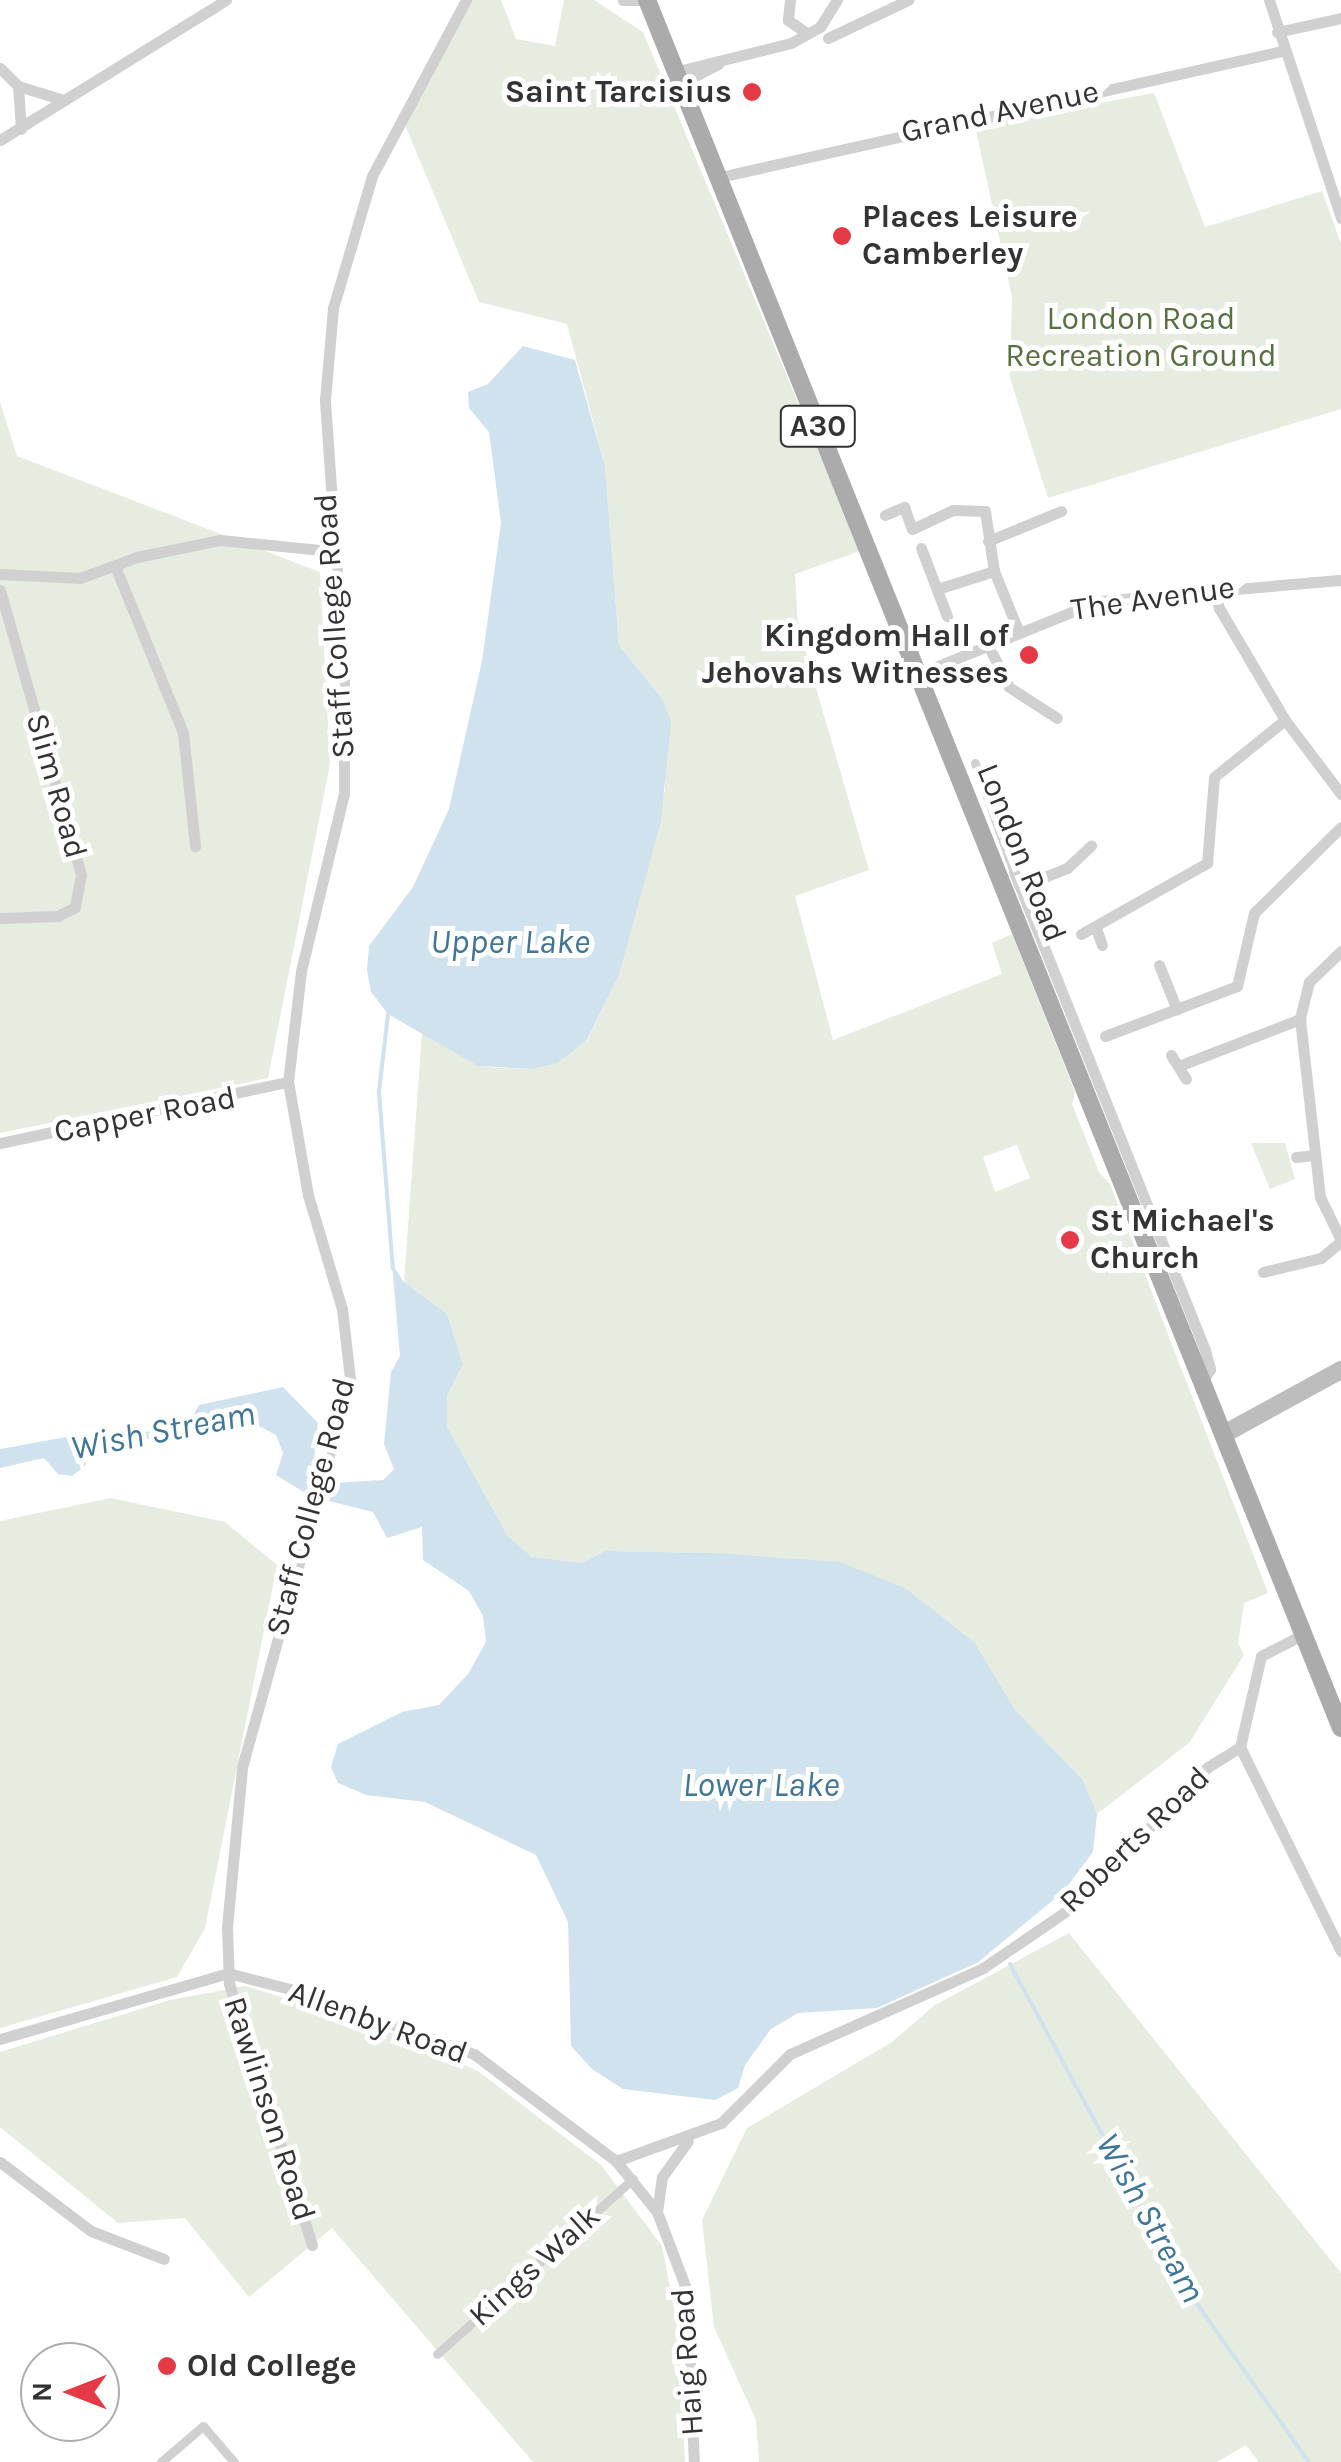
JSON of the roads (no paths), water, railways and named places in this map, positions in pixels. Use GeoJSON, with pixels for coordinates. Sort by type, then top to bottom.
{"type":"FeatureCollection","features":[{"type":"Feature","properties":{"kind":"main road","name":"London Road"},"geometry":{"type":"LineString","coordinates":[[647,0],[918,674],[1013,882],[1202,1382],[1302,1635],[1339,1717]]}},
{"type":"Feature","properties":{"kind":"main road"},"geometry":{"type":"LineString","coordinates":[[1224,1434],[1341,1370]]}},
{"type":"Feature","properties":{"kind":"street"},"geometry":{"type":"LineString","coordinates":[[0,140],[226,0]]}},
{"type":"Feature","properties":{"kind":"street","name":"Staff College Road"},"geometry":{"type":"LineString","coordinates":[[228,1974],[232,1820],[350,1379],[349,1350],[308,1195],[288,1082],[301,971],[344,794],[344,673],[331,551],[324,400],[333,308],[372,176],[466,0]]}},
{"type":"Feature","properties":{"kind":"street"},"geometry":{"type":"LineString","coordinates":[[623,0],[647,0]]}},
{"type":"Feature","properties":{"kind":"street"},"geometry":{"type":"LineString","coordinates":[[828,38],[860,19],[908,0]]}},
{"type":"Feature","properties":{"kind":"street"},"geometry":{"type":"LineString","coordinates":[[1269,0],[1282,50],[1341,218]]}},
{"type":"Feature","properties":{"kind":"street"},"geometry":{"type":"LineString","coordinates":[[680,77],[771,44],[791,43],[820,27],[829,3]]}},
{"type":"Feature","properties":{"kind":"street"},"geometry":{"type":"LineString","coordinates":[[771,44],[786,7]]}},
{"type":"Feature","properties":{"kind":"street"},"geometry":{"type":"LineString","coordinates":[[786,7],[805,32]]}},
{"type":"Feature","properties":{"kind":"street"},"geometry":{"type":"LineString","coordinates":[[1277,32],[1341,18]]}},
{"type":"Feature","properties":{"kind":"street","name":"Grand Avenue"},"geometry":{"type":"LineString","coordinates":[[720,177],[1282,50]]}},
{"type":"Feature","properties":{"kind":"street"},"geometry":{"type":"LineString","coordinates":[[0,68],[18,86],[40,97],[68,100]]}},
{"type":"Feature","properties":{"kind":"street"},"geometry":{"type":"LineString","coordinates":[[18,86],[21,129]]}},
{"type":"Feature","properties":{"kind":"street"},"geometry":{"type":"LineString","coordinates":[[886,515],[904,507],[912,529],[974,507],[985,511],[994,571],[1018,630]]}},
{"type":"Feature","properties":{"kind":"street"},"geometry":{"type":"LineString","coordinates":[[988,541],[1061,512]]}},
{"type":"Feature","properties":{"kind":"street"},"geometry":{"type":"LineString","coordinates":[[0,574],[80,578],[220,540],[331,551]]}},
{"type":"Feature","properties":{"kind":"street"},"geometry":{"type":"LineString","coordinates":[[921,548],[947,616]]}},
{"type":"Feature","properties":{"kind":"street"},"geometry":{"type":"LineString","coordinates":[[115,566],[183,733],[195,846]]}},
{"type":"Feature","properties":{"kind":"street"},"geometry":{"type":"LineString","coordinates":[[937,589],[994,571]]}},
{"type":"Feature","properties":{"kind":"street","name":"The Avenue"},"geometry":{"type":"LineString","coordinates":[[918,674],[1018,630],[1099,601],[1214,587],[1341,580]]}},
{"type":"Feature","properties":{"kind":"street"},"geometry":{"type":"LineString","coordinates":[[1214,587],[1219,608],[1285,720],[1341,794]]}},
{"type":"Feature","properties":{"kind":"street","name":"Slim Road"},"geometry":{"type":"LineString","coordinates":[[0,590],[82,875],[75,907],[58,916],[0,918]]}},
{"type":"Feature","properties":{"kind":"street"},"geometry":{"type":"LineString","coordinates":[[987,643],[1009,687],[1058,718]]}},
{"type":"Feature","properties":{"kind":"street"},"geometry":{"type":"LineString","coordinates":[[1080,934],[1207,863],[1214,777],[1285,720]]}},
{"type":"Feature","properties":{"kind":"street"},"geometry":{"type":"LineString","coordinates":[[975,763],[1013,882],[1067,868],[1091,846]]}},
{"type":"Feature","properties":{"kind":"street"},"geometry":{"type":"LineString","coordinates":[[1105,1036],[1238,986],[1254,913],[1341,827]]}},
{"type":"Feature","properties":{"kind":"street"},"geometry":{"type":"LineString","coordinates":[[1096,928],[1102,945]]}},
{"type":"Feature","properties":{"kind":"street"},"geometry":{"type":"LineString","coordinates":[[1263,1272],[1321,1258],[1341,1241],[1322,1207],[1300,1019],[1309,982],[1341,951]]}},
{"type":"Feature","properties":{"kind":"street"},"geometry":{"type":"LineString","coordinates":[[1158,965],[1177,1010]]}},
{"type":"Feature","properties":{"kind":"street"},"geometry":{"type":"LineString","coordinates":[[1181,1065],[1300,1019]]}},
{"type":"Feature","properties":{"kind":"street"},"geometry":{"type":"LineString","coordinates":[[1171,1054],[1186,1079]]}},
{"type":"Feature","properties":{"kind":"street","name":"Capper Road"},"geometry":{"type":"LineString","coordinates":[[0,1144],[288,1082]]}},
{"type":"Feature","properties":{"kind":"street"},"geometry":{"type":"LineString","coordinates":[[1296,1157],[1314,1154]]}},
{"type":"Feature","properties":{"kind":"street"},"geometry":{"type":"LineString","coordinates":[[1302,1635],[1261,1656],[1240,1747],[1341,1951]]}},
{"type":"Feature","properties":{"kind":"street","name":"Roberts Road"},"geometry":{"type":"LineString","coordinates":[[693,2137],[742,2108],[790,2054],[983,1968],[1075,1905],[1208,1767],[1240,1747]]}},
{"type":"Feature","properties":{"kind":"street"},"geometry":{"type":"LineString","coordinates":[[0,2039],[228,1974]]}},
{"type":"Feature","properties":{"kind":"street","name":"Allenby Road"},"geometry":{"type":"LineString","coordinates":[[228,1974],[309,1994],[474,2054],[616,2161]]}},
{"type":"Feature","properties":{"kind":"street","name":"Rawlinson Road"},"geometry":{"type":"LineString","coordinates":[[228,1974],[312,2244]]}},
{"type":"Feature","properties":{"kind":"street"},"geometry":{"type":"LineString","coordinates":[[616,2161],[693,2137]]}},
{"type":"Feature","properties":{"kind":"street"},"geometry":{"type":"LineString","coordinates":[[657,2212],[667,2166],[693,2137]]}},
{"type":"Feature","properties":{"kind":"street","name":"Haig Road"},"geometry":{"type":"LineString","coordinates":[[616,2161],[657,2212],[688,2291],[694,2462]]}},
{"type":"Feature","properties":{"kind":"street"},"geometry":{"type":"LineString","coordinates":[[0,2162],[91,2231],[164,2259]]}},
{"type":"Feature","properties":{"kind":"street","name":"Kings Walk"},"geometry":{"type":"LineString","coordinates":[[438,2354],[632,2179]]}},
{"type":"Feature","properties":{"kind":"street"},"geometry":{"type":"LineString","coordinates":[[160,2462],[203,2426],[234,2462]]}},
{"type":"Feature","properties":{"kind":"water","name":"Upper Lake"},"geometry":{"type":"Polygon","coordinates":[[[523,346],[575,360],[605,466],[619,646],[662,698],[671,722],[661,821],[619,975],[587,1040],[557,1063],[531,1069],[478,1066],[388,1014],[371,992],[367,970],[369,946],[413,887],[449,809],[482,661],[501,523],[489,432],[469,408],[468,392],[488,384],[523,346]]]}},
{"type":"Feature","properties":{"kind":"water","name":"Lower Lake"},"geometry":{"type":"Polygon","coordinates":[[[392,1264],[404,1282],[447,1314],[463,1364],[447,1396],[447,1426],[507,1535],[532,1557],[582,1563],[605,1551],[714,1553],[840,1562],[905,1588],[975,1643],[1016,1711],[1083,1780],[1097,1814],[1093,1852],[1063,1892],[977,1963],[877,2008],[798,2013],[771,2029],[745,2065],[738,2088],[715,2100],[623,2089],[592,2069],[571,2046],[568,1922],[536,1855],[425,1802],[366,1795],[338,1783],[331,1767],[338,1744],[402,1712],[439,1705],[468,1674],[486,1642],[483,1616],[469,1591],[423,1560],[422,1527],[387,1538],[373,1512],[329,1501],[334,1483],[383,1480],[394,1469],[384,1444],[391,1372],[400,1356],[392,1264]]]}},
{"type":"Feature","properties":{"kind":"water"},"geometry":{"type":"Polygon","coordinates":[[[283,1387],[318,1423],[310,1496],[276,1475],[283,1453],[276,1435],[247,1420],[91,1450],[85,1466],[72,1476],[58,1474],[44,1458],[0,1468],[0,1449],[72,1436],[89,1444],[189,1423],[199,1405],[283,1387]]]}},
{"type":"Feature","properties":{"kind":"waterway"},"geometry":{"type":"LineString","coordinates":[[388,1014],[379,1092],[393,1268]]}},
{"type":"Feature","properties":{"kind":"waterway","name":"Wish Stream"},"geometry":{"type":"LineString","coordinates":[[1010,1964],[1185,2287],[1309,2462]]}},
{"type":"Feature","properties":{"kind":"place","name":"Saint Tarcisius"},"geometry":{"type":"Point","coordinates":[752,92]}},
{"type":"Feature","properties":{"kind":"place","name":"Places Leisure Camberley"},"geometry":{"type":"Point","coordinates":[842,236]}},
{"type":"Feature","properties":{"kind":"place","name":"Kingdom Hall of Jehovahs Witnesses"},"geometry":{"type":"Point","coordinates":[1029,655]}},
{"type":"Feature","properties":{"kind":"place","name":"St Michael's Church"},"geometry":{"type":"Point","coordinates":[1070,1240]}},
{"type":"Feature","properties":{"kind":"place","name":"Old College"},"geometry":{"type":"Point","coordinates":[167,2366]}},
{"type":"Feature","properties":{"kind":"park label","name":"London Road Recreation Ground"},"geometry":{"type":"Point","coordinates":[1141,338]}}]}
